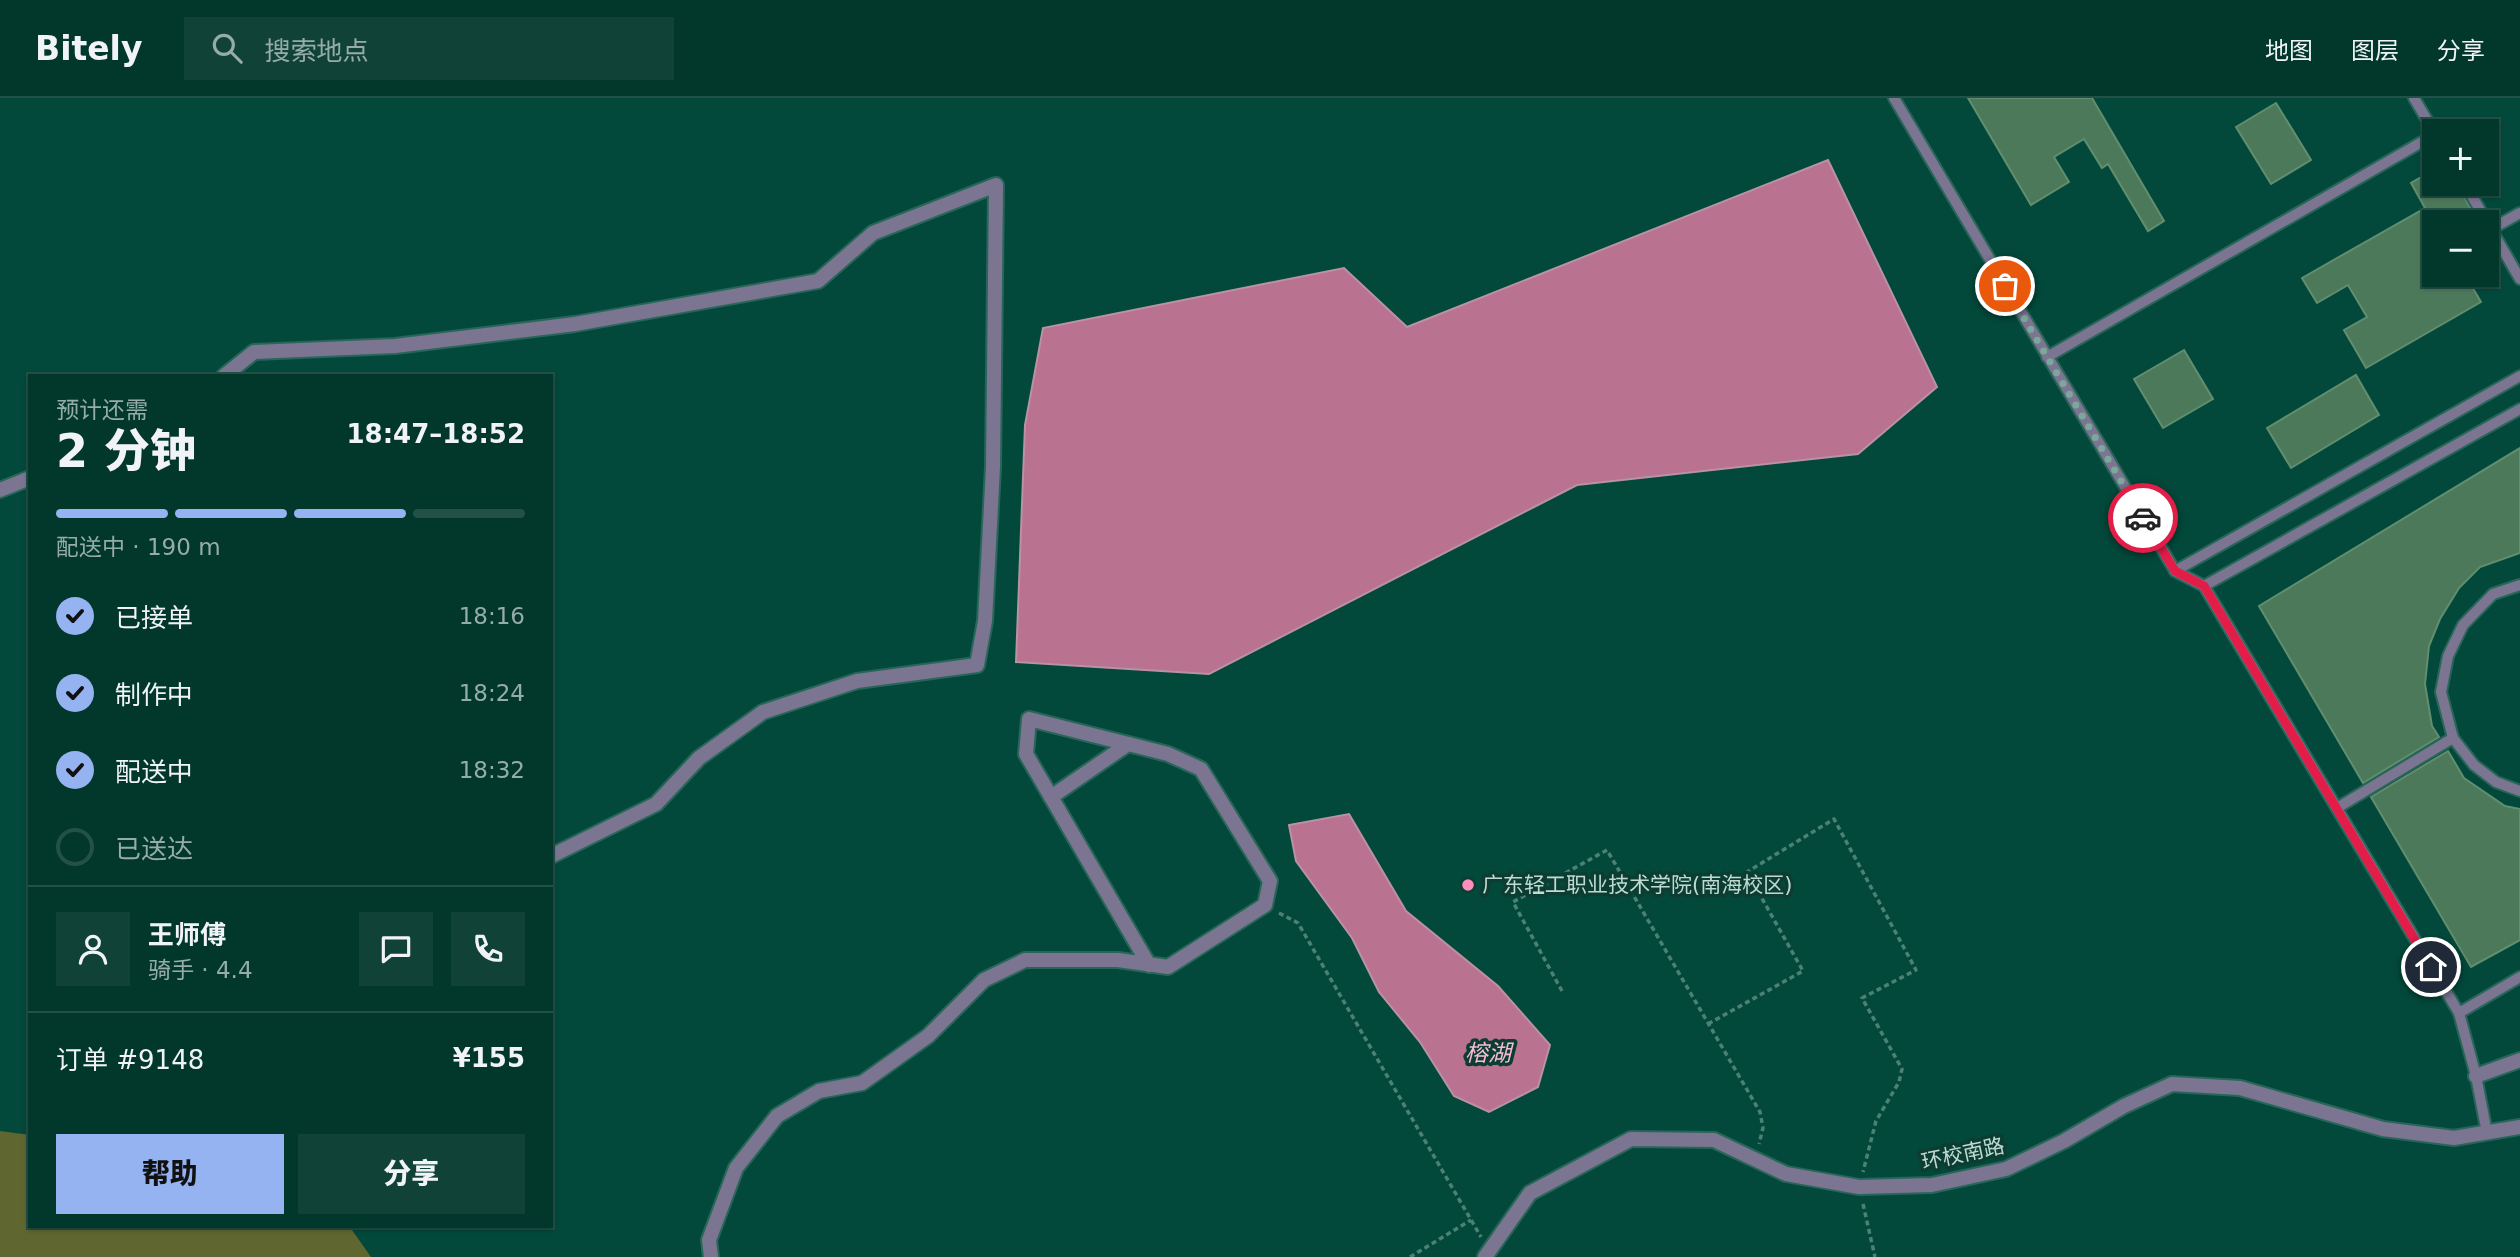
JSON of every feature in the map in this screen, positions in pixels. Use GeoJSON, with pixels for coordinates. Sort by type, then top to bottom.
{"type":"FeatureCollection","features":[{"type":"Feature","properties":{"kind":"street"},"geometry":{"type":"LineString","coordinates":[[226,374],[254,352],[395,346],[575,324],[818,281],[873,233],[996,185],[993,467],[985,621],[977,665],[858,681],[763,712],[699,758],[656,804],[553,855]]}},
{"type":"Feature","properties":{"kind":"street"},"geometry":{"type":"LineString","coordinates":[[0,490],[28,479]]}},
{"type":"Feature","properties":{"kind":"street"},"geometry":{"type":"LineString","coordinates":[[711,1257],[709,1240],[736,1168],[777,1116],[819,1091],[862,1083],[928,1036],[984,980],[1025,960],[1118,960],[1149,965],[1168,967],[1265,905],[1270,881],[1201,769],[1168,754],[1029,719],[1026,754],[1149,965]]}},
{"type":"Feature","properties":{"kind":"street"},"geometry":{"type":"LineString","coordinates":[[1051,797],[1128,744]]}},
{"type":"Feature","properties":{"kind":"street"},"geometry":{"type":"LineString","coordinates":[[2476,1076],[2520,1060]]}},
{"type":"Feature","properties":{"kind":"street","name":"环校南路"},"geometry":{"type":"LineString","coordinates":[[1487,1254],[1530,1193],[1631,1139],[1714,1140],[1786,1174],[1859,1187],[1932,1185],[2006,1169],[2064,1141],[2124,1106],[2172,1084],[2241,1088],[2383,1129],[2454,1138],[2520,1127]]}},
{"type":"Feature","properties":{"kind":"lane"},"geometry":{"type":"LineString","coordinates":[[1894,98],[2175,571],[2204,586],[2459,1013],[2476,1076],[2487,1133]]}},
{"type":"Feature","properties":{"kind":"lane"},"geometry":{"type":"LineString","coordinates":[[2414,98],[2426,119]]}},
{"type":"Feature","properties":{"kind":"lane"},"geometry":{"type":"LineString","coordinates":[[2047,357],[2422,141]]}},
{"type":"Feature","properties":{"kind":"lane"},"geometry":{"type":"LineString","coordinates":[[2499,225],[2520,213]]}},
{"type":"Feature","properties":{"kind":"lane"},"geometry":{"type":"LineString","coordinates":[[2499,243],[2520,279]]}},
{"type":"Feature","properties":{"kind":"lane"},"geometry":{"type":"LineString","coordinates":[[2175,571],[2520,376]]}},
{"type":"Feature","properties":{"kind":"lane"},"geometry":{"type":"LineString","coordinates":[[2204,586],[2520,409]]}},
{"type":"Feature","properties":{"kind":"lane"},"geometry":{"type":"LineString","coordinates":[[2520,586],[2493,594],[2463,625],[2448,656],[2441,692],[2452,738],[2474,765],[2496,782],[2520,791]]}},
{"type":"Feature","properties":{"kind":"lane"},"geometry":{"type":"LineString","coordinates":[[2337,808],[2452,738]]}},
{"type":"Feature","properties":{"kind":"lane"},"geometry":{"type":"LineString","coordinates":[[2459,1013],[2520,977]]}},
{"type":"Feature","properties":{"kind":"path"},"geometry":{"type":"LineString","coordinates":[[1708,1024],[1803,971],[1746,872],[1835,820],[1916,970],[1862,998],[1902,1069],[1899,1082],[1876,1121],[1859,1187],[1875,1257]]}},
{"type":"Feature","properties":{"kind":"path"},"geometry":{"type":"LineString","coordinates":[[1562,991],[1513,902],[1607,850],[1760,1112],[1763,1128],[1755,1160]]}},
{"type":"Feature","properties":{"kind":"path"},"geometry":{"type":"LineString","coordinates":[[1265,905],[1298,923],[1471,1220],[1487,1254]]}},
{"type":"Feature","properties":{"kind":"path"},"geometry":{"type":"LineString","coordinates":[[1410,1257],[1471,1220]]}},
{"type":"Feature","properties":{"kind":"green space"},"geometry":{"type":"Polygon","coordinates":[[[0,1131],[28,1135],[28,1228],[347,1228],[352,1230],[371,1257],[0,1257],[0,1131]]]}},
{"type":"Feature","properties":{"kind":"water"},"geometry":{"type":"Polygon","coordinates":[[[1828,160],[1937,387],[1858,454],[1577,485],[1209,674],[1016,662],[1025,425],[1043,328],[1344,268],[1407,327],[1828,160]]]}},
{"type":"Feature","properties":{"kind":"water","name":"榕湖"},"geometry":{"type":"Polygon","coordinates":[[[1349,814],[1406,911],[1498,986],[1550,1045],[1538,1087],[1489,1112],[1454,1096],[1420,1042],[1379,992],[1352,938],[1296,861],[1289,825],[1349,814]]]}},
{"type":"Feature","properties":{"kind":"building"},"geometry":{"type":"Polygon","coordinates":[[[1968,98],[2092,98],[2164,221],[2148,231],[2108,164],[2102,168],[2084,139],[2054,157],[2069,182],[2031,205],[1968,98]]]}},
{"type":"Feature","properties":{"kind":"building"},"geometry":{"type":"Polygon","coordinates":[[[2276,103],[2311,160],[2271,184],[2236,127],[2276,103]]]}},
{"type":"Feature","properties":{"kind":"building"},"geometry":{"type":"Polygon","coordinates":[[[2422,177],[2422,196],[2464,196],[2471,210],[2422,210],[2422,287],[2472,287],[2481,302],[2366,368],[2344,330],[2367,317],[2348,285],[2317,303],[2302,278],[2425,208],[2411,183],[2422,177]]]}},
{"type":"Feature","properties":{"kind":"building"},"geometry":{"type":"Polygon","coordinates":[[[2184,350],[2213,399],[2163,428],[2134,379],[2184,350]]]}},
{"type":"Feature","properties":{"kind":"building"},"geometry":{"type":"Polygon","coordinates":[[[2356,375],[2379,415],[2291,468],[2267,428],[2356,375]]]}},
{"type":"Feature","properties":{"kind":"building"},"geometry":{"type":"Polygon","coordinates":[[[2520,448],[2520,553],[2480,567],[2459,588],[2440,619],[2429,646],[2425,684],[2432,726],[2439,737],[2363,783],[2259,606],[2520,448]]]}},
{"type":"Feature","properties":{"kind":"building"},"geometry":{"type":"Polygon","coordinates":[[[2448,751],[2464,778],[2505,806],[2520,809],[2520,940],[2471,967],[2371,797],[2448,751]]]}},
{"type":"Feature","properties":{"kind":"way so far"},"geometry":{"type":"LineString","coordinates":[[2005,286],[2143,518]]}},
{"type":"Feature","properties":{"kind":"place","name":"广东轻工职业技术学院(南海校区)"},"geometry":{"type":"Point","coordinates":[1468,885]}},
{"type":"Feature","properties":{"kind":"route"},"geometry":{"type":"LineString","coordinates":[[2143,518],[2175,571],[2204,586],[2431,967]]}}]}
